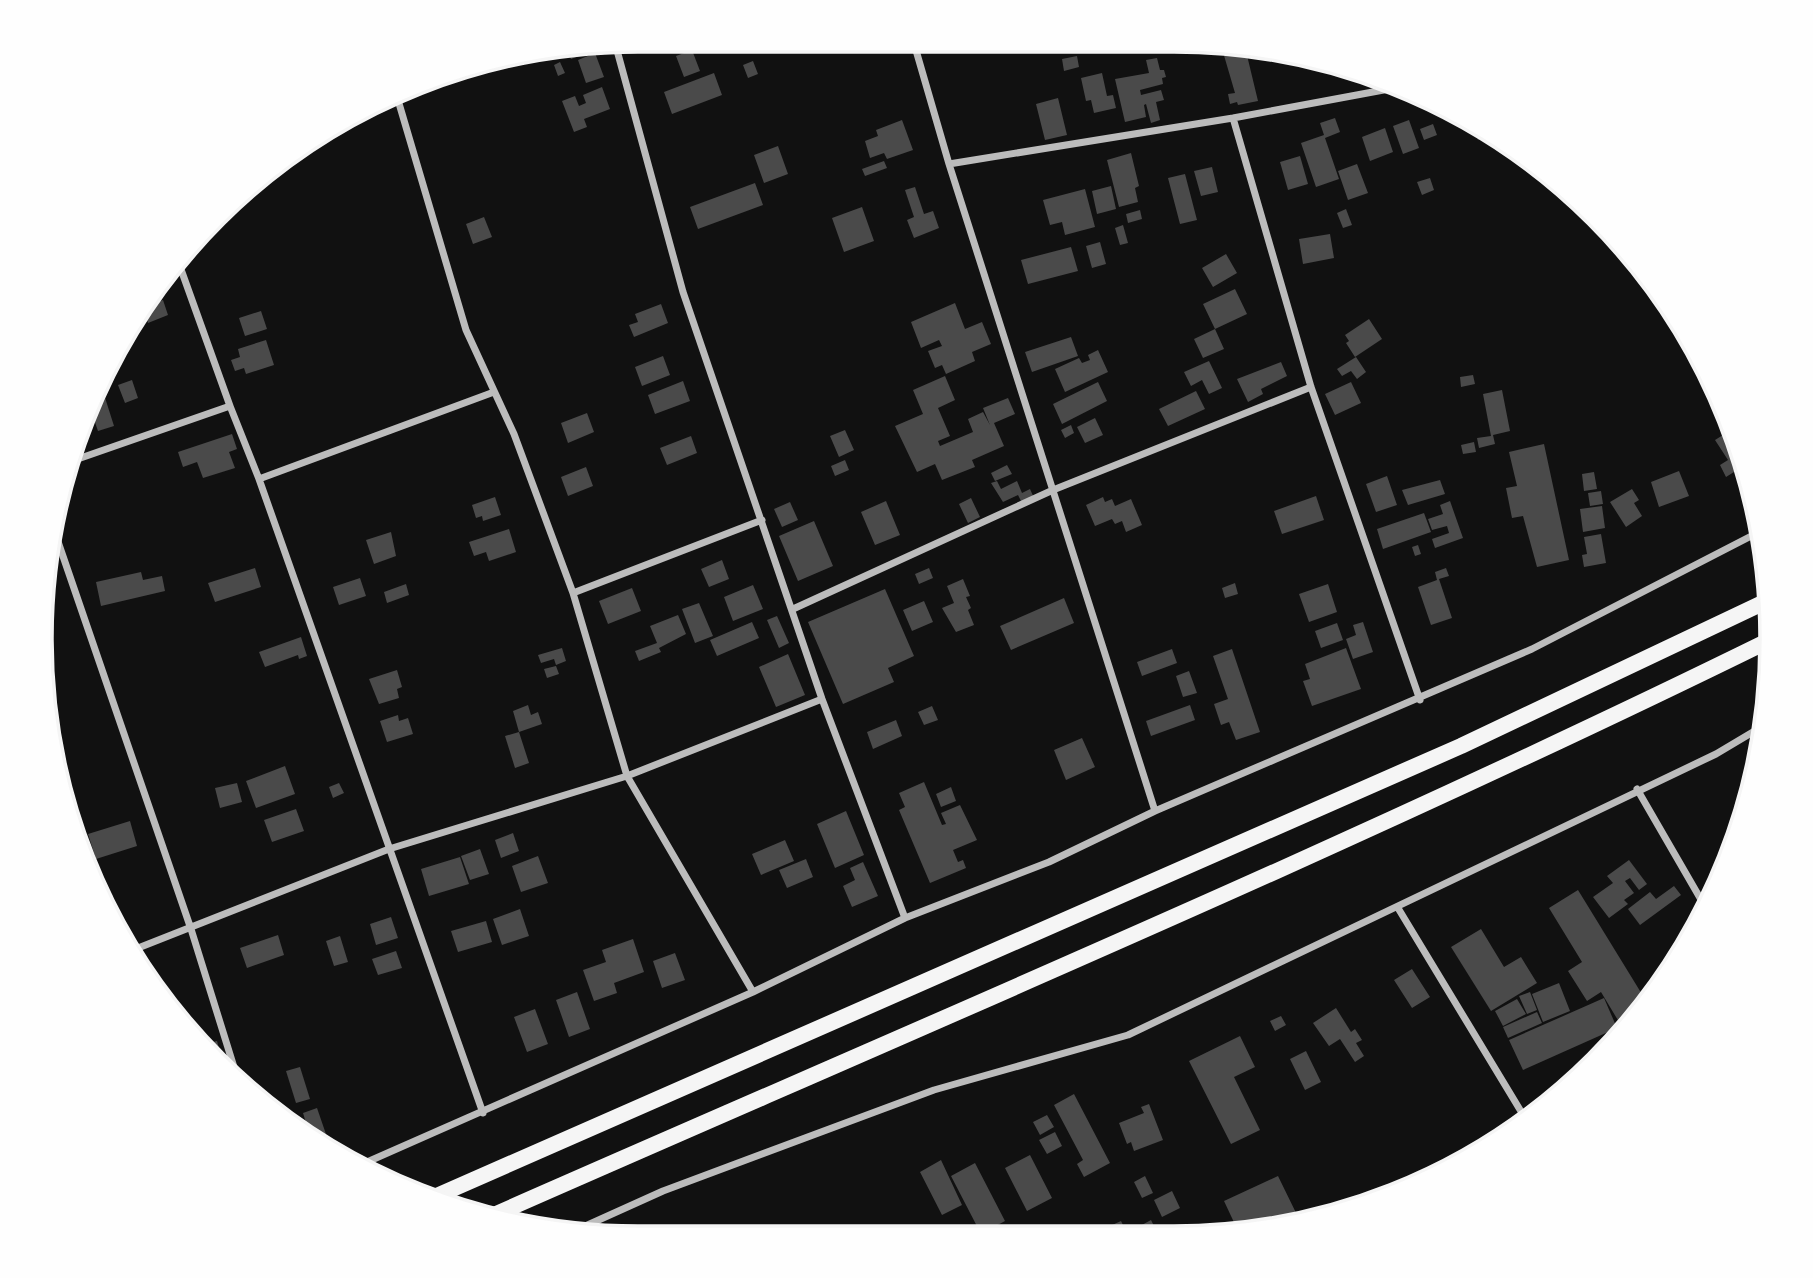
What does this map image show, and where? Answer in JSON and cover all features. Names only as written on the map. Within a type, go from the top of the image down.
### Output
[{"type":"highway","points":[[445,1192],[1461,746],[1759,605]]},
{"type":"highway","points":[[505,1210],[1357,835],[1609,719],[1760,645]]},
{"type":"street","points":[[916,52],[949,164],[1154,811]]},
{"type":"street","points":[[618,53],[683,292],[822,699],[905,918]]},
{"type":"street","points":[[949,164],[1233,118],[1381,91]]},
{"type":"street","points":[[399,104],[466,330],[514,434],[573,593],[627,776],[753,992]]},
{"type":"street","points":[[1233,118],[1311,387],[1420,700]]},
{"type":"street","points":[[182,272],[259,479],[483,1113]]},
{"type":"street","points":[[793,609],[1053,491],[1311,387]]},
{"type":"street","points":[[259,479],[495,392]]},
{"type":"street","points":[[82,458],[230,406]]},
{"type":"street","points":[[573,593],[762,520]]},
{"type":"street","points":[[371,1160],[753,992],[905,918],[1049,862],[1154,811],[1420,700],[1532,649],[1751,536]]},
{"type":"street","points":[[60,548],[191,929],[232,1062]]},
{"type":"street","points":[[140,947],[389,849],[627,776],[822,699]]},
{"type":"street","points":[[592,1223],[663,1191],[934,1090],[1128,1035],[1398,908],[1637,789],[1716,754],[1752,732]]},
{"type":"street","points":[[1637,789],[1700,898]]},
{"type":"street","points":[[1398,908],[1521,1111]]},
{"type":"building","points":[[693,52],[700,71],[684,77],[676,56]]},
{"type":"building","points":[[596,55],[604,77],[586,83],[578,60]]},
{"type":"building","points":[[1224,55],[1248,58],[1258,101],[1230,104],[1228,94],[1235,93]]},
{"type":"building","points":[[1077,56],[1079,67],[1064,71],[1062,59]]},
{"type":"building","points":[[1157,58],[1160,70],[1164,70],[1166,77],[1162,78],[1163,84],[1140,90],[1141,95],[1161,90],[1164,100],[1156,102],[1160,120],[1151,123],[1146,104],[1146,117],[1125,122],[1115,79],[1149,73],[1146,60]]},
{"type":"building","points":[[753,61],[758,74],[748,78],[743,65]]},
{"type":"building","points":[[560,62],[565,73],[558,76],[554,65]]},
{"type":"building","points":[[714,73],[722,95],[672,114],[664,92]]},
{"type":"building","points":[[1102,73],[1107,96],[1113,95],[1116,108],[1094,113],[1091,100],[1086,101],[1081,78]]},
{"type":"building","points":[[602,87],[610,109],[584,119],[587,127],[574,132],[562,101],[575,96],[579,106],[586,103],[583,95]]},
{"type":"building","points":[[1058,98],[1067,135],[1045,140],[1036,104]]},
{"type":"building","points":[[1335,118],[1340,132],[1325,138],[1339,179],[1316,187],[1301,143],[1324,135],[1320,123]]},
{"type":"building","points":[[902,120],[913,150],[887,159],[884,153],[870,158],[865,141],[878,136],[876,130]]},
{"type":"building","points":[[1409,120],[1419,148],[1403,154],[1393,126]]},
{"type":"building","points":[[1433,124],[1437,135],[1424,140],[1420,129]]},
{"type":"building","points":[[1385,128],[1393,152],[1370,161],[1362,137]]},
{"type":"building","points":[[778,146],[788,174],[764,183],[754,155]]},
{"type":"building","points":[[1131,153],[1139,186],[1135,188],[1138,202],[1119,207],[1107,160]]},
{"type":"building","points":[[1300,156],[1308,184],[1288,190],[1280,162]]},
{"type":"building","points":[[884,161],[887,168],[865,176],[862,169]]},
{"type":"building","points":[[1357,164],[1368,193],[1348,200],[1338,171]]},
{"type":"building","points":[[1212,167],[1218,192],[1201,196],[1194,171]]},
{"type":"building","points":[[1185,174],[1197,220],[1180,224],[1168,178]]},
{"type":"building","points":[[1430,178],[1434,190],[1422,195],[1417,182]]},
{"type":"building","points":[[755,183],[763,205],[698,229],[690,207]]},
{"type":"building","points":[[1111,186],[1116,209],[1097,214],[1092,191]]},
{"type":"building","points":[[915,187],[924,214],[933,211],[939,228],[914,238],[907,220],[914,217],[905,190]]},
{"type":"building","points":[[1085,189],[1095,227],[1065,235],[1062,222],[1050,225],[1043,200]]},
{"type":"building","points":[[862,207],[874,241],[844,252],[832,218]]},
{"type":"building","points":[[1346,209],[1352,225],[1343,228],[1337,213]]},
{"type":"building","points":[[1140,210],[1142,219],[1128,223],[1126,214]]},
{"type":"building","points":[[484,217],[492,237],[473,244],[466,224]]},
{"type":"building","points":[[1123,225],[1128,243],[1120,245],[1115,228]]},
{"type":"building","points":[[1330,234],[1334,258],[1303,264],[1299,239]]},
{"type":"building","points":[[1100,242],[1106,264],[1092,268],[1086,246]]},
{"type":"building","points":[[1071,247],[1078,271],[1028,284],[1021,260]]},
{"type":"building","points":[[1226,254],[1237,273],[1213,287],[1202,268]]},
{"type":"building","points":[[1235,289],[1247,314],[1215,329],[1203,304]]},
{"type":"building","points":[[163,300],[168,315],[148,323],[147,320]]},
{"type":"building","points":[[955,303],[965,329],[982,322],[991,344],[972,352],[975,361],[946,374],[942,365],[935,368],[928,351],[942,346],[939,340],[921,348],[911,322]]},
{"type":"building","points":[[661,304],[668,323],[634,337],[629,325],[638,322],[635,314]]},
{"type":"building","points":[[261,311],[267,329],[245,336],[239,318]]},
{"type":"building","points":[[1369,319],[1382,339],[1355,357],[1346,343],[1349,341],[1345,335]]},
{"type":"building","points":[[1215,329],[1224,349],[1203,358],[1194,339]]},
{"type":"building","points":[[1071,337],[1078,356],[1032,372],[1025,352]]},
{"type":"building","points":[[266,340],[274,365],[246,374],[244,368],[235,371],[231,360],[240,357],[238,349]]},
{"type":"building","points":[[1098,350],[1108,372],[1065,392],[1055,369],[1079,358],[1082,363],[1090,360],[1088,355]]},
{"type":"building","points":[[663,356],[670,375],[642,386],[635,367]]},
{"type":"building","points":[[1356,357],[1366,372],[1357,379],[1351,371],[1342,376],[1337,369]]},
{"type":"building","points":[[1209,361],[1222,388],[1209,394],[1202,380],[1191,386],[1184,372]]},
{"type":"building","points":[[1281,362],[1287,376],[1261,389],[1263,394],[1248,402],[1237,379]]},
{"type":"building","points":[[1473,375],[1475,384],[1461,387],[1460,377]]},
{"type":"building","points":[[945,376],[955,400],[938,408],[950,436],[938,441],[940,446],[973,432],[968,419],[983,412],[990,425],[983,408],[1008,398],[1015,414],[994,423],[1004,446],[972,460],[975,467],[942,480],[935,464],[917,472],[895,426],[923,414],[913,390]]},
{"type":"building","points":[[132,380],[138,398],[125,403],[118,385]]},
{"type":"building","points":[[683,381],[690,401],[655,414],[648,395]]},
{"type":"building","points":[[1098,382],[1107,401],[1062,424],[1053,404]]},
{"type":"building","points":[[1351,382],[1361,403],[1335,415],[1325,394]]},
{"type":"building","points":[[1502,390],[1510,431],[1493,435],[1495,444],[1479,448],[1477,438],[1491,436],[1483,394]]},
{"type":"building","points":[[1196,391],[1205,409],[1168,426],[1159,409]]},
{"type":"building","points":[[105,398],[114,426],[98,431],[95,421]]},
{"type":"building","points":[[587,413],[594,432],[568,443],[561,423]]},
{"type":"building","points":[[1095,418],[1103,435],[1085,443],[1077,427]]},
{"type":"building","points":[[1071,425],[1074,433],[1065,438],[1061,430]]},
{"type":"building","points":[[845,430],[854,450],[839,457],[830,436]]},
{"type":"building","points":[[232,434],[237,449],[229,452],[235,468],[203,478],[197,462],[183,467],[178,452]]},
{"type":"building","points":[[1723,435],[1736,471],[1726,477],[1720,465],[1728,460],[1715,440]]},
{"type":"building","points":[[691,436],[697,453],[667,465],[660,448]]},
{"type":"building","points":[[1474,442],[1476,452],[1463,454],[1461,445]]},
{"type":"building","points":[[1544,444],[1569,560],[1537,567],[1523,516],[1512,518],[1506,488],[1517,486],[1509,452]]},
{"type":"building","points":[[845,460],[849,470],[835,476],[831,466]]},
{"type":"building","points":[[1007,465],[1012,474],[995,481],[991,473]]},
{"type":"building","points":[[586,467],[593,486],[568,496],[561,477]]},
{"type":"building","points":[[1679,471],[1689,496],[1659,507],[1651,482]]},
{"type":"building","points":[[1594,472],[1597,489],[1584,491],[1582,474]]},
{"type":"building","points":[[1387,476],[1397,505],[1376,512],[1366,484]]},
{"type":"building","points":[[1440,480],[1445,494],[1408,505],[1402,490]]},
{"type":"building","points":[[997,481],[1001,489],[1017,481],[1022,493],[1030,489],[1034,498],[1022,503],[1018,495],[1003,502],[991,483]]},
{"type":"building","points":[[1632,489],[1639,500],[1634,503],[1642,516],[1626,527],[1610,502]]},
{"type":"building","points":[[1601,491],[1603,504],[1590,506],[1588,493]]},
{"type":"building","points":[[1316,496],[1324,520],[1282,534],[1274,511]]},
{"type":"building","points":[[495,497],[501,515],[483,521],[482,516],[476,518],[472,505]]},
{"type":"building","points":[[1103,497],[1105,502],[1112,499],[1115,506],[1131,499],[1142,525],[1126,532],[1122,521],[1115,524],[1112,519],[1095,526],[1086,505]]},
{"type":"building","points":[[971,498],[980,517],[968,523],[959,504]]},
{"type":"building","points":[[886,501],[900,535],[875,545],[861,512]]},
{"type":"building","points":[[1450,501],[1463,538],[1435,548],[1432,539],[1449,533],[1447,526],[1432,530],[1428,519],[1443,514],[1440,505]]},
{"type":"building","points":[[790,502],[798,520],[782,527],[774,509]]},
{"type":"building","points":[[1602,506],[1605,528],[1583,532],[1580,509]]},
{"type":"building","points":[[1424,513],[1431,532],[1383,549],[1377,529]]},
{"type":"building","points":[[814,521],[833,566],[798,581],[779,536]]},
{"type":"building","points":[[509,529],[516,552],[489,561],[486,552],[474,556],[469,542]]},
{"type":"building","points":[[391,532],[396,556],[374,564],[366,540]]},
{"type":"building","points":[[1601,534],[1606,563],[1584,567],[1582,555],[1587,554],[1584,537]]},
{"type":"building","points":[[1418,545],[1421,554],[1415,556],[1412,547]]},
{"type":"building","points":[[722,560],[729,579],[709,587],[701,569]]},
{"type":"building","points":[[255,568],[261,587],[215,602],[208,583]]},
{"type":"building","points":[[929,568],[933,578],[919,584],[915,574]]},
{"type":"building","points":[[1446,568],[1449,576],[1439,579],[1452,618],[1431,625],[1418,587],[1437,580],[1435,572]]},
{"type":"building","points":[[141,572],[143,580],[162,576],[165,591],[101,606],[96,582]]},
{"type":"building","points":[[360,578],[366,596],[339,605],[333,587]]},
{"type":"building","points":[[963,579],[970,596],[966,597],[974,625],[956,632],[942,608],[954,603],[947,586]]},
{"type":"building","points":[[1235,583],[1238,594],[1225,598],[1222,588]]},
{"type":"building","points":[[406,584],[409,595],[387,603],[384,592]]},
{"type":"building","points":[[1328,584],[1337,612],[1309,622],[1299,594]]},
{"type":"building","points":[[753,585],[763,609],[733,621],[724,597]]},
{"type":"building","points":[[632,588],[641,611],[608,624],[599,601]]},
{"type":"building","points":[[885,589],[914,656],[888,668],[894,682],[843,704],[808,622]]},
{"type":"building","points":[[1064,598],[1074,623],[1011,650],[1000,626]]},
{"type":"building","points":[[924,601],[933,622],[912,631],[903,610]]},
{"type":"building","points":[[699,603],[713,636],[695,643],[682,609]]},
{"type":"building","points":[[678,615],[686,634],[659,648],[661,652],[639,661],[635,651],[657,643],[650,626]]},
{"type":"building","points":[[777,616],[789,643],[779,648],[767,620]]},
{"type":"building","points":[[752,622],[759,638],[717,656],[710,640]]},
{"type":"building","points":[[1363,622],[1373,652],[1353,659],[1346,639],[1356,635],[1353,625]]},
{"type":"building","points":[[1337,623],[1343,640],[1321,648],[1315,631]]},
{"type":"building","points":[[301,637],[307,656],[299,659],[298,655],[265,667],[259,652]]},
{"type":"building","points":[[562,648],[566,661],[556,665],[554,659],[541,663],[538,655]]},
{"type":"building","points":[[1346,648],[1361,689],[1312,706],[1303,681],[1310,679],[1305,664]]},
{"type":"building","points":[[1172,649],[1177,663],[1142,676],[1137,662]]},
{"type":"building","points":[[1232,649],[1260,732],[1236,740],[1229,722],[1221,725],[1214,704],[1228,699],[1213,656]]},
{"type":"building","points":[[788,654],[805,695],[776,707],[759,667]]},
{"type":"building","points":[[556,666],[559,674],[547,678],[544,669]]},
{"type":"building","points":[[397,670],[402,687],[397,689],[399,698],[379,704],[369,679]]},
{"type":"building","points":[[1189,671],[1197,693],[1183,697],[1176,676]]},
{"type":"building","points":[[528,705],[531,715],[538,712],[542,724],[519,732],[513,711]]},
{"type":"building","points":[[1190,705],[1195,720],[1151,736],[1146,721]]},
{"type":"building","points":[[932,706],[938,720],[924,725],[918,712]]},
{"type":"building","points":[[398,715],[399,721],[408,718],[413,734],[387,742],[380,721]]},
{"type":"building","points":[[896,720],[902,736],[873,749],[867,732]]},
{"type":"building","points":[[519,732],[529,763],[515,768],[505,736]]},
{"type":"building","points":[[1082,738],[1095,767],[1066,780],[1054,750]]},
{"type":"building","points":[[285,766],[295,794],[256,808],[246,781]]},
{"type":"building","points":[[924,782],[942,825],[946,824],[941,813],[960,805],[977,840],[953,850],[958,862],[963,860],[966,868],[930,883],[899,810],[905,807],[899,793]]},
{"type":"building","points":[[237,783],[242,802],[220,808],[215,788]]},
{"type":"building","points":[[339,783],[344,793],[333,798],[329,787]]},
{"type":"building","points":[[951,787],[956,801],[941,807],[936,794]]},
{"type":"building","points":[[296,809],[304,831],[272,842],[264,820]]},
{"type":"building","points":[[846,811],[864,855],[835,868],[817,824]]},
{"type":"building","points":[[130,821],[137,846],[96,859],[88,834]]},
{"type":"building","points":[[513,833],[519,851],[501,858],[495,840]]},
{"type":"building","points":[[785,840],[794,861],[761,875],[752,854]]},
{"type":"building","points":[[480,849],[489,874],[470,880],[461,856]]},
{"type":"building","points":[[538,856],[548,883],[521,892],[512,866]]},
{"type":"building","points":[[460,857],[469,884],[429,896],[421,869]]},
{"type":"building","points":[[806,859],[813,877],[787,888],[779,870]]},
{"type":"building","points":[[1629,860],[1647,884],[1639,890],[1630,878],[1625,881],[1634,893],[1624,900],[1628,904],[1609,918],[1593,897],[1613,883],[1607,876]]},
{"type":"building","points":[[863,862],[878,896],[852,907],[843,886],[855,880],[850,868]]},
{"type":"building","points":[[1674,886],[1681,895],[1640,925],[1628,909],[1650,892],[1656,899]]},
{"type":"building","points":[[1578,890],[1641,993],[1619,1021],[1601,992],[1587,1001],[1568,971],[1582,962],[1549,908]]},
{"type":"building","points":[[520,909],[529,936],[502,945],[493,919]]},
{"type":"building","points":[[391,917],[398,938],[376,945],[370,924]]},
{"type":"building","points":[[486,921],[492,942],[458,952],[451,931]]},
{"type":"building","points":[[1481,929],[1504,967],[1521,957],[1537,983],[1491,1011],[1451,947]]},
{"type":"building","points":[[278,935],[284,955],[247,968],[240,948]]},
{"type":"building","points":[[340,936],[348,962],[334,966],[326,941]]},
{"type":"building","points":[[633,939],[644,972],[614,983],[617,993],[594,1001],[583,970],[606,962],[602,950]]},
{"type":"building","points":[[396,951],[402,968],[378,975],[372,959]]},
{"type":"building","points":[[675,953],[685,980],[662,988],[653,961]]},
{"type":"building","points":[[1412,969],[1430,997],[1412,1008],[1394,980]]},
{"type":"building","points":[[1559,983],[1570,1011],[1543,1022],[1532,994]]},
{"type":"building","points":[[577,992],[590,1029],[569,1037],[556,1000]]},
{"type":"building","points":[[1530,992],[1537,1010],[1527,1014],[1519,996]]},
{"type":"building","points":[[1604,998],[1616,1025],[1610,1031],[1523,1070],[1509,1040]]},
{"type":"building","points":[[1517,999],[1526,1014],[1503,1026],[1495,1011]]},
{"type":"building","points":[[1336,1008],[1351,1032],[1355,1029],[1362,1040],[1356,1043],[1364,1056],[1355,1062],[1340,1039],[1329,1046],[1313,1023]]},
{"type":"building","points":[[535,1009],[548,1044],[527,1052],[514,1017]]},
{"type":"building","points":[[1537,1012],[1542,1023],[1508,1038],[1503,1027]]},
{"type":"building","points":[[1281,1016],[1286,1025],[1275,1031],[1270,1021]]},
{"type":"building","points":[[1240,1036],[1255,1067],[1234,1077],[1260,1130],[1231,1144],[1189,1061]]},
{"type":"building","points":[[1306,1051],[1321,1082],[1305,1090],[1290,1059]]},
{"type":"building","points":[[300,1067],[310,1099],[296,1103],[286,1071]]},
{"type":"building","points":[[1074,1094],[1110,1163],[1084,1177],[1077,1164],[1083,1160],[1054,1105]]},
{"type":"building","points":[[1149,1104],[1163,1140],[1134,1151],[1131,1142],[1127,1144],[1119,1123],[1144,1113],[1141,1107]]},
{"type":"building","points":[[317,1108],[326,1135],[306,1122],[303,1113]]},
{"type":"building","points":[[1047,1115],[1054,1127],[1040,1135],[1033,1122]]},
{"type":"building","points":[[1055,1132],[1062,1146],[1047,1154],[1039,1140]]},
{"type":"building","points":[[1030,1155],[1052,1198],[1027,1211],[1005,1168]]},
{"type":"building","points":[[941,1160],[962,1205],[942,1215],[920,1172]]},
{"type":"building","points":[[975,1163],[1005,1221],[996,1226],[977,1226],[951,1176]]},
{"type":"building","points":[[1145,1176],[1153,1193],[1142,1198],[1134,1182]]},
{"type":"building","points":[[1278,1176],[1296,1212],[1234,1222],[1224,1201]]},
{"type":"building","points":[[1172,1191],[1180,1208],[1162,1217],[1154,1200]]},
{"type":"building","points":[[1151,1220],[1154,1226],[1140,1226]]},
{"type":"building","points":[[1121,1221],[1124,1226],[1110,1226]]}]
